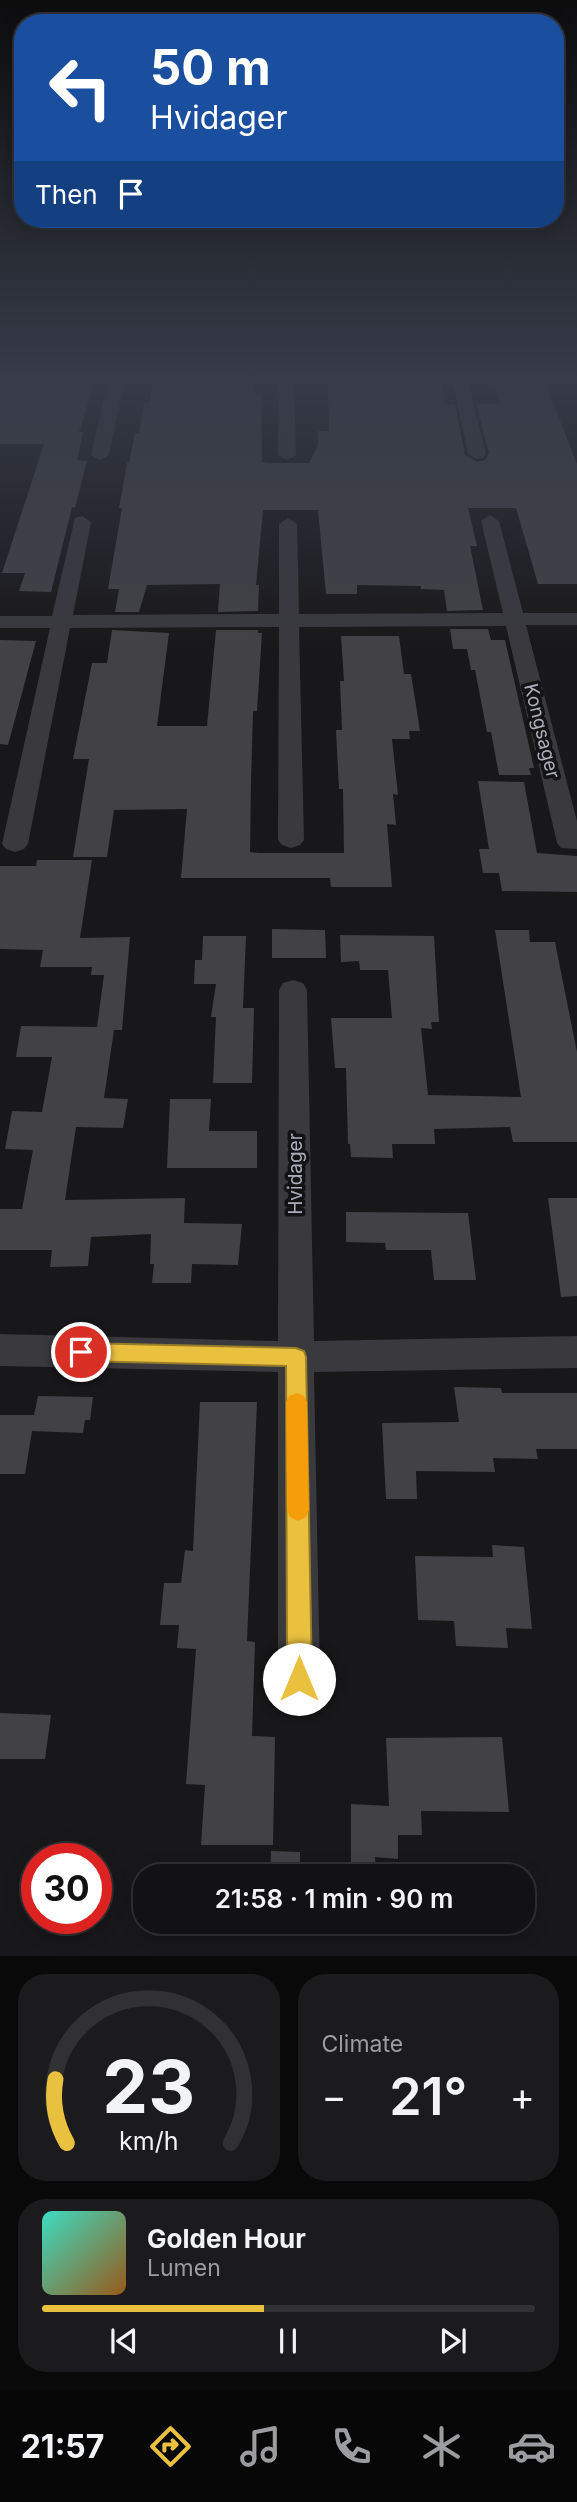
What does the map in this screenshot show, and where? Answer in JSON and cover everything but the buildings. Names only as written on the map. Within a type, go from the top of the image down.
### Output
[{"type":"street","name":"Kongsager","points":[[490,521],[570,843]]},
{"type":"street","points":[[15,844],[82,522]]},
{"type":"street","points":[[288,524],[291,840]]},
{"type":"street","points":[[0,622],[577,619]]},
{"type":"street","name":"Hvidager","points":[[293,990],[299,1679]]},
{"type":"street","points":[[0,1350],[296,1357],[577,1352]]},
{"type":"slow traffic","points":[[297,1402],[298,1510]]},
{"type":"route","points":[[81,1352],[296,1357],[299,1679]]}]
